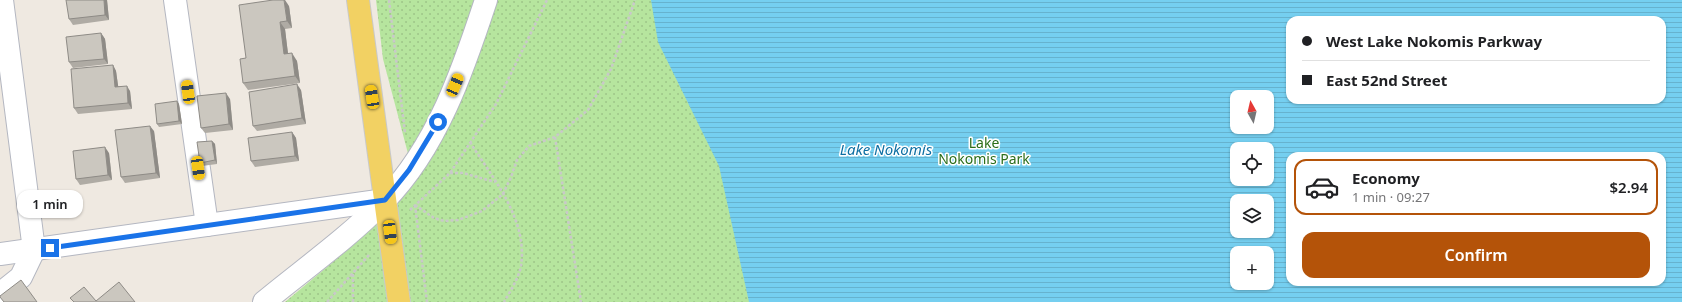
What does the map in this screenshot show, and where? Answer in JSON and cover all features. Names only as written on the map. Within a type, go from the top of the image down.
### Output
[{"type":"main road","points":[[358,0],[378,137],[399,302]]},
{"type":"street","points":[[0,294],[21,277],[34,250],[2,0]]},
{"type":"street","points":[[175,0],[207,225]]},
{"type":"street","points":[[264,302],[352,230],[385,200],[409,170],[425,146],[444,110],[461,72],[486,0]]},
{"type":"street","points":[[0,254],[385,200]]},
{"type":"path","points":[[389,0],[403,108],[409,170],[415,205],[427,302]]},
{"type":"path","points":[[495,182],[463,173],[450,173],[496,104],[547,0]]},
{"type":"path","points":[[415,205],[439,220],[458,220],[482,211],[502,194],[511,177],[517,160],[529,146],[555,137],[588,110],[611,69],[635,0]]},
{"type":"path","points":[[398,111],[403,108]]},
{"type":"path","points":[[555,137],[581,302]]},
{"type":"path","points":[[470,142],[513,211],[521,242],[521,267],[504,302]]},
{"type":"path","points":[[327,302],[353,272],[353,302]]},
{"type":"green space","name":"Lake Nokomis","points":[[376,0],[1682,0],[1682,302],[285,302],[345,252],[415,180],[383,59]]},
{"type":"water","name":"Lake Nokomis","points":[[651,0],[1682,0],[1682,302],[749,302],[719,166],[658,42]]},
{"type":"building","points":[[66,0],[104,0],[105,15],[69,19]]},
{"type":"building","points":[[273,0],[284,0],[287,21],[280,22],[284,54],[292,53],[295,76],[243,83],[240,59],[246,58],[239,5]]},
{"type":"building","points":[[101,33],[104,59],[69,62],[66,37]]},
{"type":"building","points":[[113,65],[115,87],[127,86],[128,103],[74,108],[71,69]]},
{"type":"building","points":[[297,84],[302,118],[253,126],[249,92]]},
{"type":"building","points":[[226,93],[229,124],[201,128],[197,96]]},
{"type":"building","points":[[177,101],[179,121],[157,124],[155,104]]},
{"type":"building","points":[[150,126],[156,173],[121,177],[115,130]]},
{"type":"building","points":[[292,132],[295,156],[251,161],[248,138]]},
{"type":"building","points":[[212,141],[215,160],[200,163],[197,142]]},
{"type":"building","points":[[105,147],[108,175],[76,179],[73,151]]},
{"type":"building","points":[[21,280],[37,302],[4,302],[0,296]]},
{"type":"building","points":[[119,282],[135,302],[74,302],[70,298],[84,287],[96,301]]},
{"type":"route","points":[[50,248],[385,200],[409,170],[425,146],[438,122]]},
{"type":"park label","name":"Lake Nokomis Park","points":[[984,152]]}]
